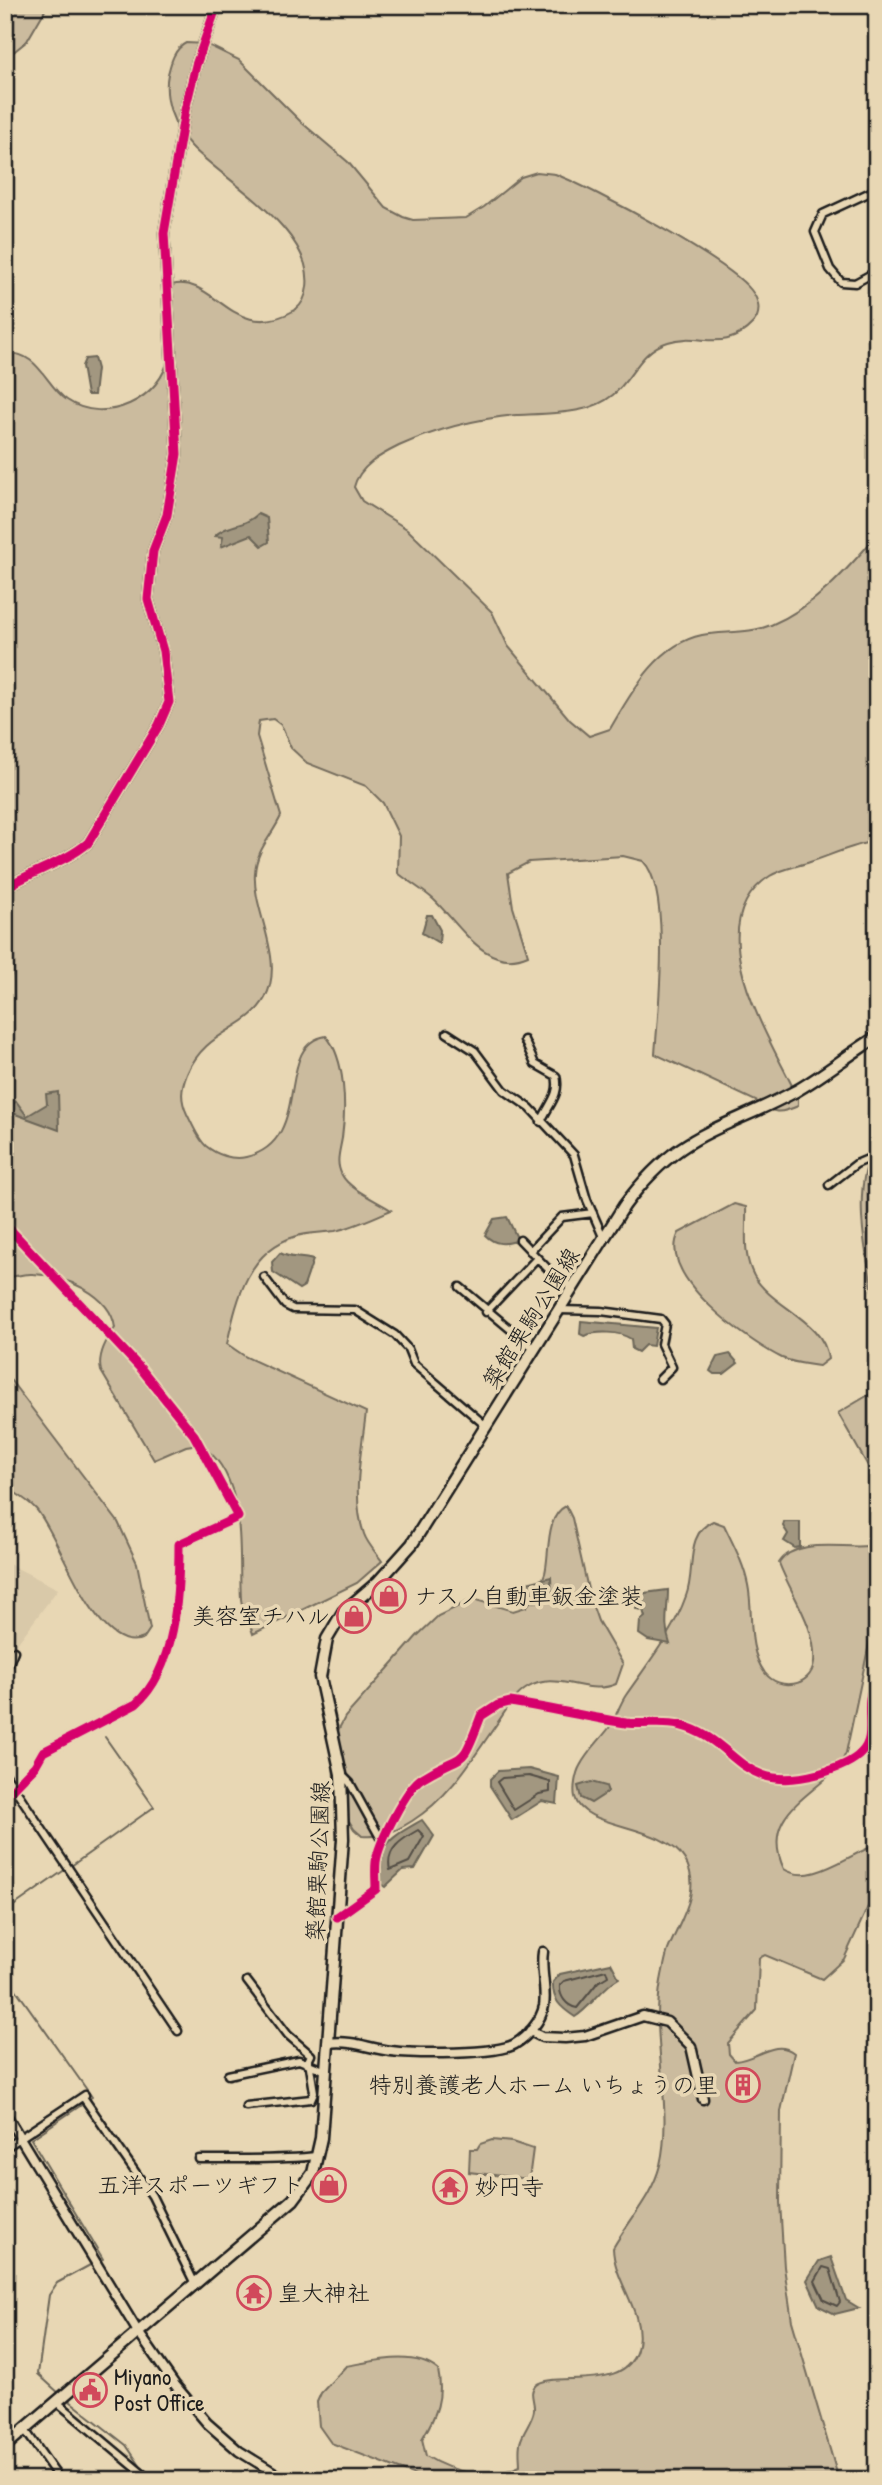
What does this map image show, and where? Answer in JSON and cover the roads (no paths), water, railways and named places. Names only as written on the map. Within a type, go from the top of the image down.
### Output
[{"type":"main road","name":"築館栗駒公園線","points":[[5,2446],[293,2200],[306,2185],[318,2156],[343,1839],[341,1774],[320,1677],[327,1639],[342,1612],[377,1582],[412,1544],[642,1182],[669,1155],[722,1123],[799,1089],[877,1037]]},
{"type":"street","points":[[5,888],[30,872],[74,855],[88,843],[159,725],[169,702],[163,651],[148,599],[153,551],[167,515],[177,454],[164,233],[185,110],[196,65],[216,5]]},
{"type":"street","points":[[877,189],[823,214],[815,232],[830,269],[841,282],[855,283],[877,271]]},
{"type":"street","points":[[447,1033],[475,1051],[504,1090],[530,1108],[574,1155],[604,1239]]},
{"type":"street","points":[[524,1040],[535,1064],[556,1076],[558,1083],[558,1091],[541,1122]]},
{"type":"street","points":[[829,1185],[856,1164],[877,1155]]},
{"type":"street","points":[[530,1251],[562,1217],[593,1213]]},
{"type":"street","points":[[5,1224],[142,1370],[194,1435],[237,1517],[178,1544],[179,1575],[167,1646],[159,1673],[147,1694],[136,1704],[43,1752],[35,1766],[5,1797]]},
{"type":"street","points":[[520,1240],[573,1288]]},
{"type":"street","points":[[486,1312],[537,1258]]},
{"type":"street","points":[[264,1277],[285,1305],[293,1309],[355,1310],[395,1335],[408,1349],[414,1364],[486,1426]]},
{"type":"street","points":[[460,1287],[486,1312],[534,1349]]},
{"type":"street","points":[[559,1310],[601,1311],[661,1318],[665,1324],[662,1344],[672,1367],[660,1379]]},
{"type":"street","points":[[5,1673],[14,1651]]},
{"type":"street","points":[[337,1917],[376,1889],[376,1861],[382,1841],[415,1783],[464,1758],[476,1734],[481,1716],[498,1705],[510,1702],[629,1723],[676,1724],[695,1730],[752,1771],[791,1781],[848,1763],[867,1747],[871,1734],[869,1691],[877,1678]]},
{"type":"street","points":[[867,1747],[877,1757]]},
{"type":"street","points":[[5,1774],[178,2031]]},
{"type":"street","points":[[341,1774],[350,1783],[382,1841]]},
{"type":"street","points":[[328,2043],[349,2041],[410,2053],[492,2050],[514,2045],[530,2031],[544,2004],[540,1970],[543,1952]]},
{"type":"street","points":[[246,2106],[311,2099],[314,2092],[309,2065],[312,2055],[288,2035],[247,1982]]},
{"type":"street","points":[[530,2031],[542,2038],[565,2038],[585,2036],[643,2016],[667,2022],[691,2046],[703,2099]]},
{"type":"street","points":[[228,2076],[299,2060],[326,2071]]},
{"type":"street","points":[[5,2148],[84,2096],[152,2196],[194,2282]]},
{"type":"street","points":[[5,2113],[138,2332],[175,2385],[208,2423],[239,2451],[286,2480]]},
{"type":"street","points":[[199,2159],[261,2157],[279,2160],[318,2156]]},
{"type":"street","points":[[62,2399],[150,2480]]},
{"type":"street","points":[[25,2430],[60,2480]]},
{"type":"water","points":[[94,358],[97,369],[94,395],[87,395],[82,366],[85,359]]},
{"type":"water","points":[[258,514],[267,518],[269,542],[262,546],[251,535],[221,547],[223,537],[215,536],[219,532]]},
{"type":"water","points":[[427,915],[432,915],[440,930],[439,943],[422,933]]},
{"type":"water","points":[[58,1092],[59,1130],[7,1111],[16,1101],[27,1116],[47,1104],[46,1094]]},
{"type":"water","points":[[507,1217],[518,1240],[500,1243],[485,1235],[494,1219]]},
{"type":"water","points":[[280,1253],[313,1260],[304,1286],[299,1289],[273,1272],[272,1262]]},
{"type":"water","points":[[581,1321],[656,1328],[653,1346],[645,1345],[638,1352],[632,1349],[631,1339],[620,1334],[584,1336],[580,1334]]},
{"type":"water","points":[[730,1354],[738,1363],[724,1374],[710,1371],[717,1357]]},
{"type":"water","points":[[784,1522],[800,1522],[800,1547],[795,1548],[784,1541],[788,1534],[783,1526]]},
{"type":"water","points":[[551,1577],[552,1600],[529,1600],[527,1583]]},
{"type":"water","points":[[668,1590],[666,1624],[670,1644],[648,1640],[639,1634],[640,1621],[645,1617],[643,1610],[636,1609],[637,1594]]},
{"type":"water","points":[[529,1769],[559,1777],[557,1804],[542,1801],[512,1820],[490,1786],[490,1779],[498,1771]]},
{"type":"water","points":[[591,1782],[606,1786],[608,1792],[591,1803],[581,1798],[578,1786]]},
{"type":"water","points":[[422,1820],[434,1836],[415,1869],[403,1870],[385,1887],[381,1884],[384,1850],[393,1838]]},
{"type":"water","points":[[611,1963],[619,1978],[581,2013],[575,2017],[558,2002],[553,1982],[560,1974]]},
{"type":"water","points":[[831,2257],[846,2300],[859,2308],[835,2314],[819,2306],[807,2280],[819,2261]]},
{"type":"waterway","points":[[71,1866],[154,1807],[105,1737]]},
{"type":"waterway","points":[[5,1912],[66,1869]]},
{"type":"waterway","points":[[5,1974],[92,2097],[87,2100]]},
{"type":"waterway","points":[[83,2104],[31,2139],[103,2259],[97,2261]]},
{"type":"waterway","points":[[61,2395],[38,2374],[49,2295],[57,2283],[92,2264]]},
{"type":"waterway","points":[[66,2398],[126,2445],[141,2467],[156,2480]]},
{"type":"place","name":"ナスノ自動車鈑金塗装","points":[[389,1596]]},
{"type":"place","name":"美容室チハル","points":[[354,1616]]},
{"type":"place","name":"特別養護老人ホーム いちょうの里","points":[[743,2085]]},
{"type":"place","name":"五洋スポーツギフト","points":[[329,2185]]},
{"type":"place","name":"妙円寺","points":[[450,2187]]},
{"type":"place","name":"皇大神社","points":[[254,2293]]},
{"type":"place","name":"Miyano Post Office","points":[[90,2390]]}]
